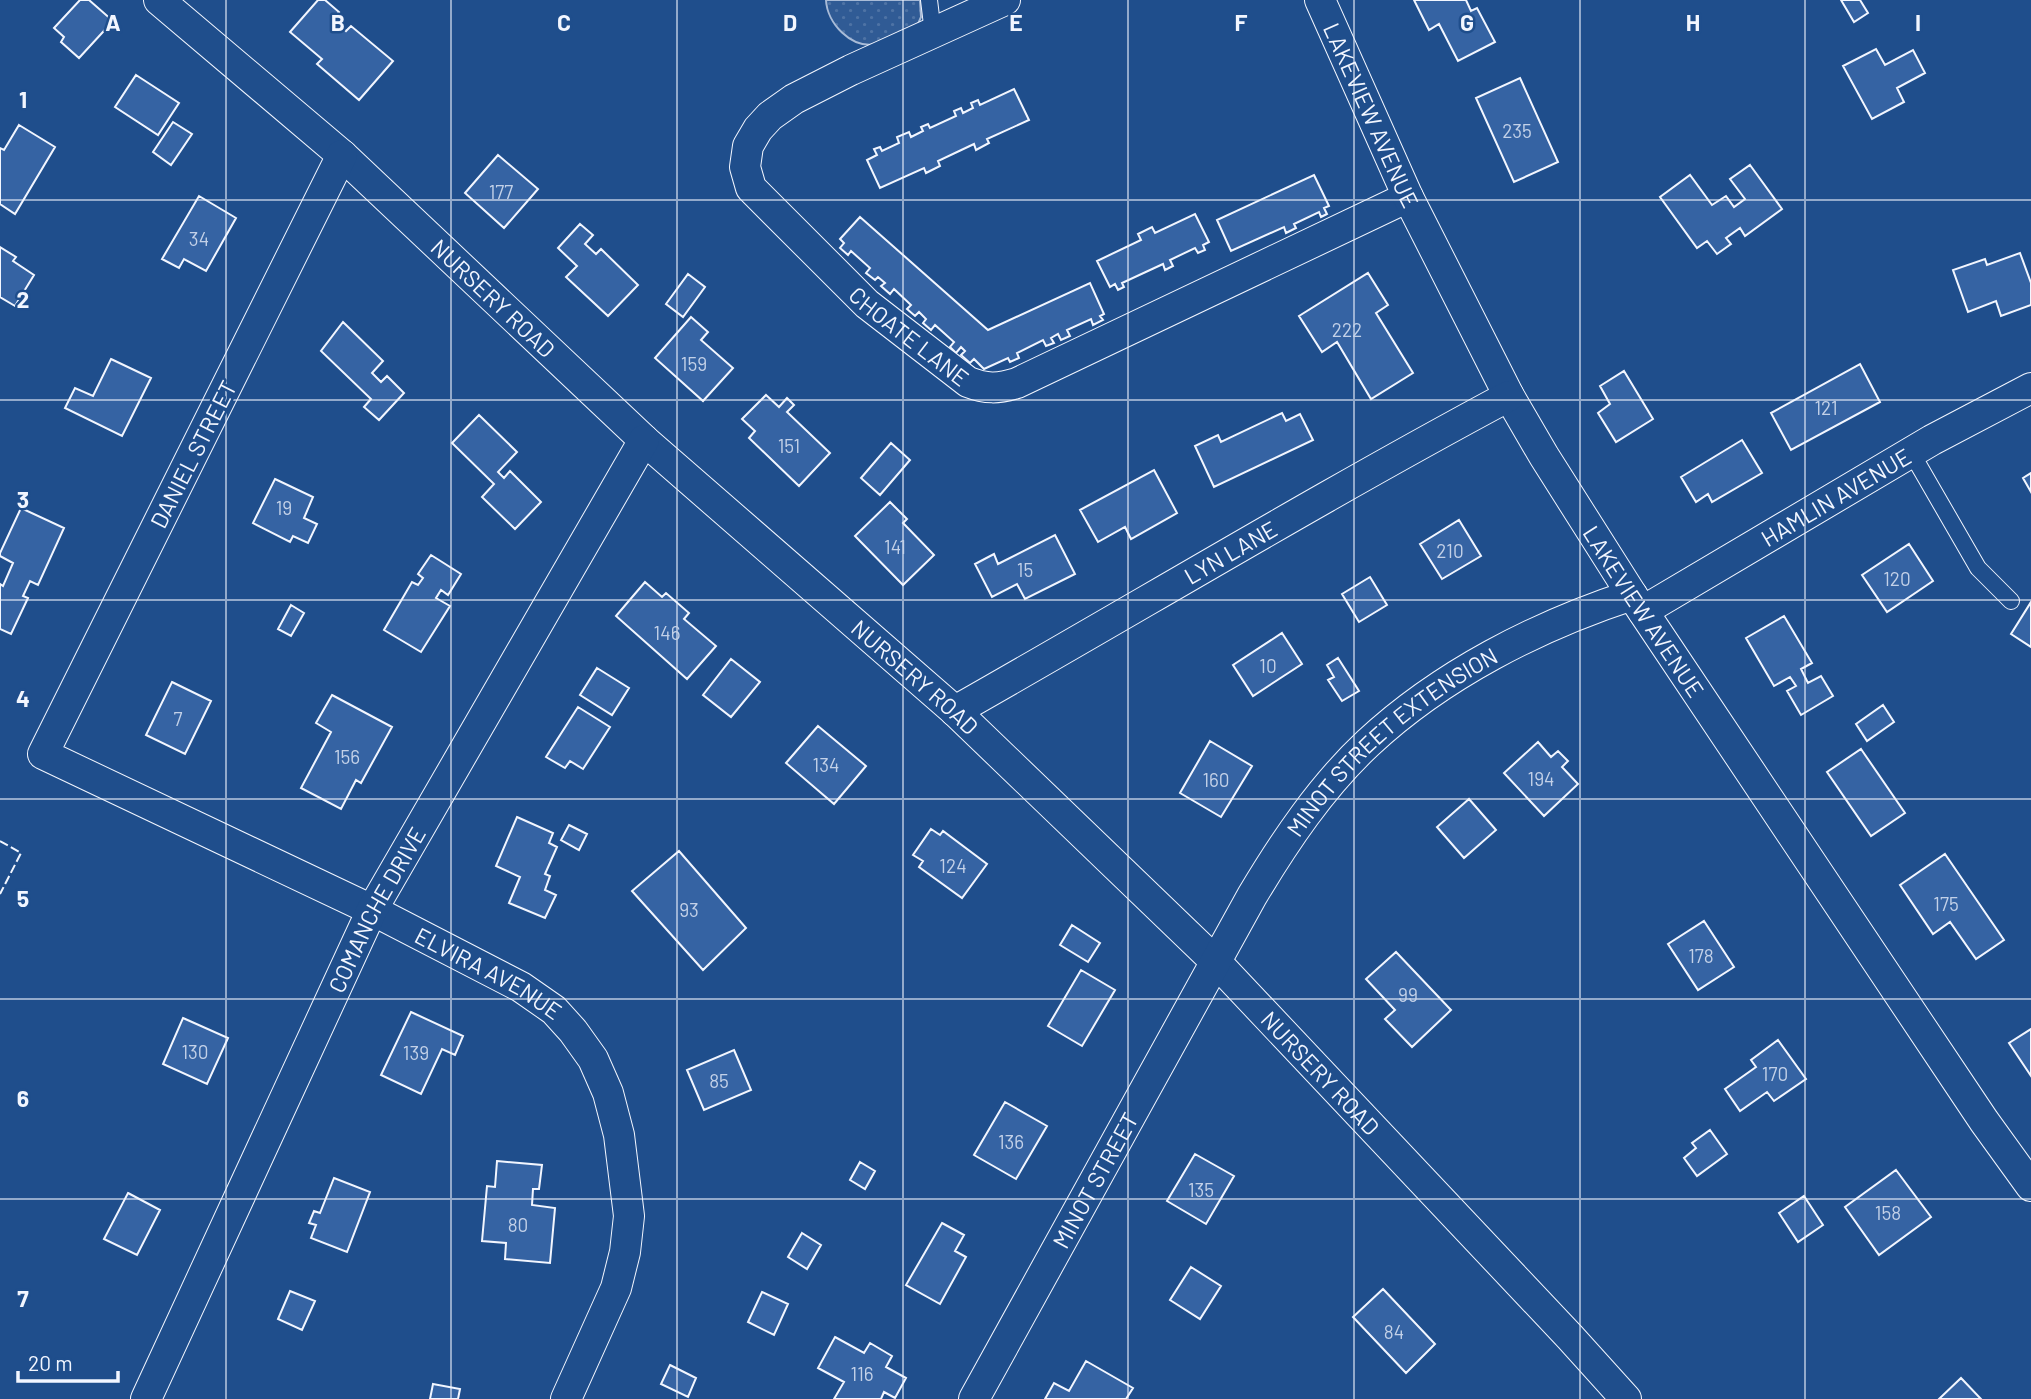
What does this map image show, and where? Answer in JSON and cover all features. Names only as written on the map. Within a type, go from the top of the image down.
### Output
[{"type":"street","name":"NURSERY ROAD","points":[[159,0],[342,155],[644,440],[955,710],[1217,963],[1626,1399]]},
{"type":"street","name":"CHOATE LANE","points":[[1005,0],[794,99],[770,116],[758,129],[748,146],[745,167],[751,188],[867,304],[968,382],[983,388],[1000,388],[1041,372],[1408,197]]},
{"type":"street","name":"LAKEVIEW AVENUE","points":[[1320,0],[1408,197],[1509,396],[1637,603],[1983,1121],[2031,1186]]},
{"type":"street","name":"DANIEL STREET","points":[[43,754],[342,155]]},
{"type":"street","name":"HAMLIN AVENUE","points":[[1637,603],[2031,388]]},
{"type":"street","name":"LYN LANE","points":[[955,710],[1397,456],[1509,396]]},
{"type":"street","name":"COMANCHE DRIVE","points":[[146,1399],[372,910],[644,440]]},
{"type":"street","name":"MINOT STREET EXTENSION","points":[[1217,963],[1252,897],[1298,824],[1344,767],[1385,728],[1438,688],[1493,655],[1565,621],[1637,603]]},
{"type":"street","name":"ELVIRA AVENUE","points":[[43,754],[372,910],[521,987],[554,1010],[573,1031],[593,1059],[608,1093],[619,1135],[629,1216],[625,1252],[616,1288],[566,1399]]},
{"type":"street","name":"MINOT STREET","points":[[974,1399],[1217,963]]},
{"type":"lane","points":[[929,0],[933,33]]},
{"type":"lane","points":[[1911,453],[1978,568],[2011,601]]},
{"type":"shaded area","points":[[826,0],[920,0],[921,17],[918,24],[892,38],[876,44],[867,44],[849,38],[842,32],[827,9]]},
{"type":"building","points":[[80,0],[89,0],[113,21],[79,58],[61,42],[64,37],[54,28]]},
{"type":"building","points":[[318,0],[325,0],[339,12],[333,19],[346,31],[351,26],[393,61],[359,100],[317,64],[322,59],[290,32]]},
{"type":"building","points":[[1414,0],[1466,0],[1471,11],[1477,8],[1495,42],[1458,61],[1439,24],[1429,30]]},
{"type":"building","points":[[1841,0],[1860,0],[1868,13],[1854,22]]},
{"type":"building","points":[[1876,49],[1885,65],[1913,50],[1925,73],[1897,88],[1904,102],[1872,119],[1843,66]]},
{"type":"building","points":[[136,75],[179,103],[158,135],[115,107]]},
{"type":"building","points":[[1520,78],[1558,162],[1514,182],[1476,98]]},
{"type":"building","points":[[1014,89],[1029,120],[987,139],[989,143],[976,150],[974,144],[938,161],[940,166],[926,173],[924,168],[880,188],[867,160],[877,155],[874,149],[880,147],[882,151],[899,143],[897,137],[909,132],[911,137],[923,131],[921,127],[928,124],[930,128],[956,116],[954,111],[961,108],[963,113],[973,108],[971,103],[978,100],[980,105]]},
{"type":"building","points":[[173,122],[192,134],[171,165],[153,152]]},
{"type":"building","points":[[19,125],[55,147],[15,214],[0,204],[0,148],[4,150]]},
{"type":"building","points":[[498,155],[538,189],[504,228],[465,193]]},
{"type":"building","points":[[1750,165],[1782,209],[1745,236],[1740,228],[1726,238],[1731,244],[1717,254],[1707,241],[1697,248],[1660,197],[1690,175],[1712,205],[1726,196],[1734,207],[1745,199],[1730,179]]},
{"type":"building","points":[[1314,175],[1329,206],[1324,208],[1327,214],[1321,217],[1319,212],[1294,224],[1296,228],[1286,233],[1284,227],[1231,251],[1217,220]]},
{"type":"building","points":[[199,196],[236,218],[206,271],[184,259],[179,268],[162,259]]},
{"type":"building","points":[[1195,214],[1209,242],[1203,245],[1205,250],[1198,253],[1195,248],[1170,260],[1173,266],[1165,270],[1163,264],[1122,283],[1124,287],[1118,290],[1115,284],[1110,287],[1097,261],[1141,240],[1138,234],[1152,227],[1155,233]]},
{"type":"building","points":[[860,217],[988,330],[1090,283],[1104,314],[1100,316],[1103,320],[1093,325],[1091,319],[1067,330],[1070,336],[1061,340],[1058,334],[1051,338],[1054,343],[1046,346],[1043,340],[1017,353],[1019,358],[1010,362],[1008,358],[984,369],[974,359],[970,363],[961,355],[965,351],[961,347],[956,353],[950,347],[954,342],[935,325],[931,330],[923,323],[926,319],[919,312],[915,316],[907,309],[911,305],[894,289],[890,294],[881,286],[885,283],[866,273],[870,268],[851,251],[848,255],[840,248],[844,243],[840,239]]},
{"type":"building","points":[[580,224],[593,235],[585,244],[596,254],[601,249],[638,285],[608,316],[566,277],[577,266],[558,248]]},
{"type":"building","points":[[0,247],[16,257],[13,261],[34,275],[15,306],[0,297]]},
{"type":"building","points":[[2020,253],[2031,283],[2031,305],[2001,316],[1996,301],[1968,312],[1953,270],[1985,259],[1987,265]]},
{"type":"building","points":[[1368,273],[1388,305],[1376,313],[1413,373],[1371,399],[1337,342],[1322,352],[1299,316]]},
{"type":"building","points":[[688,274],[705,287],[683,317],[666,304]]},
{"type":"building","points":[[691,317],[708,332],[701,340],[733,368],[703,401],[655,358]]},
{"type":"building","points":[[343,322],[383,361],[372,373],[381,382],[387,376],[404,393],[379,420],[364,407],[371,399],[321,351]]},
{"type":"building","points":[[111,359],[151,378],[122,436],[65,408],[75,388],[93,396]]},
{"type":"building","points":[[1860,364],[1880,402],[1791,450],[1771,413]]},
{"type":"building","points":[[1624,371],[1653,419],[1616,442],[1598,413],[1610,404],[1600,386]]},
{"type":"building","points":[[766,395],[779,407],[787,398],[794,405],[787,412],[830,453],[799,486],[749,438],[755,431],[742,419]]},
{"type":"building","points":[[1282,413],[1286,421],[1300,414],[1313,440],[1214,487],[1195,446],[1218,435],[1221,442]]},
{"type":"building","points":[[479,415],[517,452],[498,472],[504,478],[510,471],[541,502],[515,529],[482,497],[494,484],[452,443]]},
{"type":"building","points":[[1742,440],[1762,473],[1712,502],[1708,494],[1696,502],[1681,477]]},
{"type":"building","points":[[891,443],[910,460],[880,495],[861,478]]},
{"type":"building","points":[[1154,470],[1177,513],[1131,539],[1125,527],[1098,542],[1080,510]]},
{"type":"building","points":[[2031,473],[2031,492],[2023,478]]},
{"type":"building","points":[[275,479],[313,497],[304,518],[317,524],[308,543],[293,536],[290,542],[253,523]]},
{"type":"building","points":[[890,502],[907,519],[903,523],[934,555],[903,585],[855,536]]},
{"type":"building","points":[[21,508],[64,528],[38,585],[30,581],[23,596],[28,598],[11,634],[0,629],[0,584],[3,586],[13,563],[0,556],[0,553]]},
{"type":"building","points":[[1459,520],[1481,556],[1442,579],[1420,544]]},
{"type":"building","points":[[1055,535],[1075,574],[1025,599],[1017,584],[992,597],[975,564],[994,554],[998,564]]},
{"type":"building","points":[[1909,544],[1933,581],[1887,612],[1862,575]]},
{"type":"building","points":[[431,555],[461,574],[448,595],[441,590],[436,598],[450,606],[421,652],[384,630],[412,582],[418,585],[423,578],[418,574]]},
{"type":"building","points":[[1370,577],[1387,605],[1359,622],[1342,594]]},
{"type":"building","points":[[645,582],[662,597],[666,593],[689,613],[684,619],[716,646],[687,679],[616,616]]},
{"type":"building","points":[[2031,602],[2031,647],[2011,634]]},
{"type":"building","points":[[291,605],[304,613],[291,636],[278,629]]},
{"type":"building","points":[[1784,616],[1812,663],[1801,669],[1808,683],[1821,676],[1833,696],[1801,715],[1787,691],[1796,686],[1790,677],[1774,686],[1746,638]]},
{"type":"building","points":[[1282,633],[1302,664],[1253,696],[1233,665]]},
{"type":"building","points":[[1338,658],[1359,691],[1342,701],[1328,680],[1334,677],[1327,665]]},
{"type":"building","points":[[731,659],[760,682],[731,717],[703,695]]},
{"type":"building","points":[[597,668],[629,688],[612,715],[580,695]]},
{"type":"building","points":[[172,682],[211,701],[185,754],[146,735]]},
{"type":"building","points":[[332,695],[392,727],[361,783],[356,780],[341,809],[301,788],[331,732],[316,723]]},
{"type":"building","points":[[1883,705],[1894,722],[1867,741],[1856,724]]},
{"type":"building","points":[[578,707],[610,727],[583,769],[570,761],[565,768],[546,757]]},
{"type":"building","points":[[818,726],[866,766],[834,804],[786,763]]},
{"type":"building","points":[[1210,741],[1252,766],[1221,817],[1180,793]]},
{"type":"building","points":[[1538,742],[1551,757],[1558,751],[1568,761],[1562,767],[1578,784],[1544,816],[1504,773]]},
{"type":"building","points":[[1861,749],[1905,813],[1871,836],[1827,772]]},
{"type":"building","points":[[1469,799],[1496,830],[1464,858],[1437,827]]},
{"type":"building","points":[[517,817],[553,833],[549,843],[557,847],[545,874],[550,876],[545,890],[556,895],[545,918],[509,903],[520,877],[496,866]]},
{"type":"building","points":[[569,825],[587,834],[579,850],[561,840]]},
{"type":"building","points":[[931,829],[940,835],[943,831],[987,864],[962,898],[919,867],[923,861],[913,855]]},
{"type":"building","points":[[679,851],[746,928],[703,970],[632,891]]},
{"type":"building","points":[[1945,854],[2004,940],[1976,959],[1950,922],[1933,934],[1900,885]]},
{"type":"building","points":[[1704,921],[1734,967],[1698,990],[1668,944]]},
{"type":"building","points":[[1072,925],[1100,943],[1088,962],[1060,945]]},
{"type":"building","points":[[1396,952],[1451,1010],[1412,1047],[1385,1019],[1395,1010],[1366,979]]},
{"type":"building","points":[[1081,970],[1115,990],[1082,1046],[1048,1026]]},
{"type":"building","points":[[411,1012],[463,1036],[455,1055],[442,1049],[421,1094],[381,1075]]},
{"type":"building","points":[[183,1018],[228,1038],[207,1084],[163,1064]]},
{"type":"building","points":[[2031,1029],[2031,1076],[2009,1043]]},
{"type":"building","points":[[1778,1040],[1806,1079],[1774,1101],[1767,1092],[1740,1111],[1725,1089],[1756,1067],[1751,1060]]},
{"type":"building","points":[[734,1050],[751,1090],[704,1110],[687,1070]]},
{"type":"building","points":[[1005,1102],[1047,1126],[1016,1179],[974,1155]]},
{"type":"building","points":[[1710,1130],[1727,1154],[1697,1176],[1684,1158],[1696,1148],[1692,1143]]},
{"type":"building","points":[[1195,1154],[1234,1176],[1206,1224],[1167,1201]]},
{"type":"building","points":[[497,1161],[542,1165],[539,1189],[533,1189],[532,1205],[555,1208],[550,1263],[505,1259],[506,1243],[482,1241],[487,1186],[495,1187]]},
{"type":"building","points":[[860,1162],[875,1171],[865,1189],[850,1180]]},
{"type":"building","points":[[1896,1170],[1931,1217],[1879,1255],[1845,1207]]},
{"type":"building","points":[[334,1178],[370,1192],[347,1252],[311,1238],[316,1225],[309,1223],[314,1211],[320,1213]]},
{"type":"building","points":[[128,1193],[160,1210],[137,1255],[104,1239]]},
{"type":"building","points":[[1804,1196],[1823,1225],[1798,1242],[1779,1213]]},
{"type":"building","points":[[942,1223],[964,1235],[955,1251],[966,1257],[940,1304],[906,1285]]},
{"type":"building","points":[[802,1233],[821,1245],[807,1269],[788,1257]]},
{"type":"building","points":[[1191,1267],[1221,1286],[1200,1319],[1170,1300]]},
{"type":"building","points":[[1383,1289],[1435,1344],[1406,1373],[1353,1317]]},
{"type":"building","points":[[290,1291],[315,1301],[302,1330],[278,1319]]},
{"type":"building","points":[[762,1292],[788,1304],[774,1335],[748,1322]]},
{"type":"building","points":[[835,1337],[864,1353],[870,1343],[892,1356],[886,1367],[906,1378],[895,1398],[884,1392],[881,1399],[834,1399],[844,1382],[818,1368]]},
{"type":"building","points":[[1086,1361],[1133,1388],[1126,1399],[1045,1399],[1054,1383],[1069,1391]]},
{"type":"building","points":[[670,1365],[696,1378],[688,1397],[661,1384]]},
{"type":"building","points":[[1961,1378],[1981,1399],[1939,1399]]},
{"type":"building","points":[[433,1384],[460,1389],[458,1399],[430,1399]]},
{"type":"fence","points":[[0,841],[21,853],[0,894]]}]
